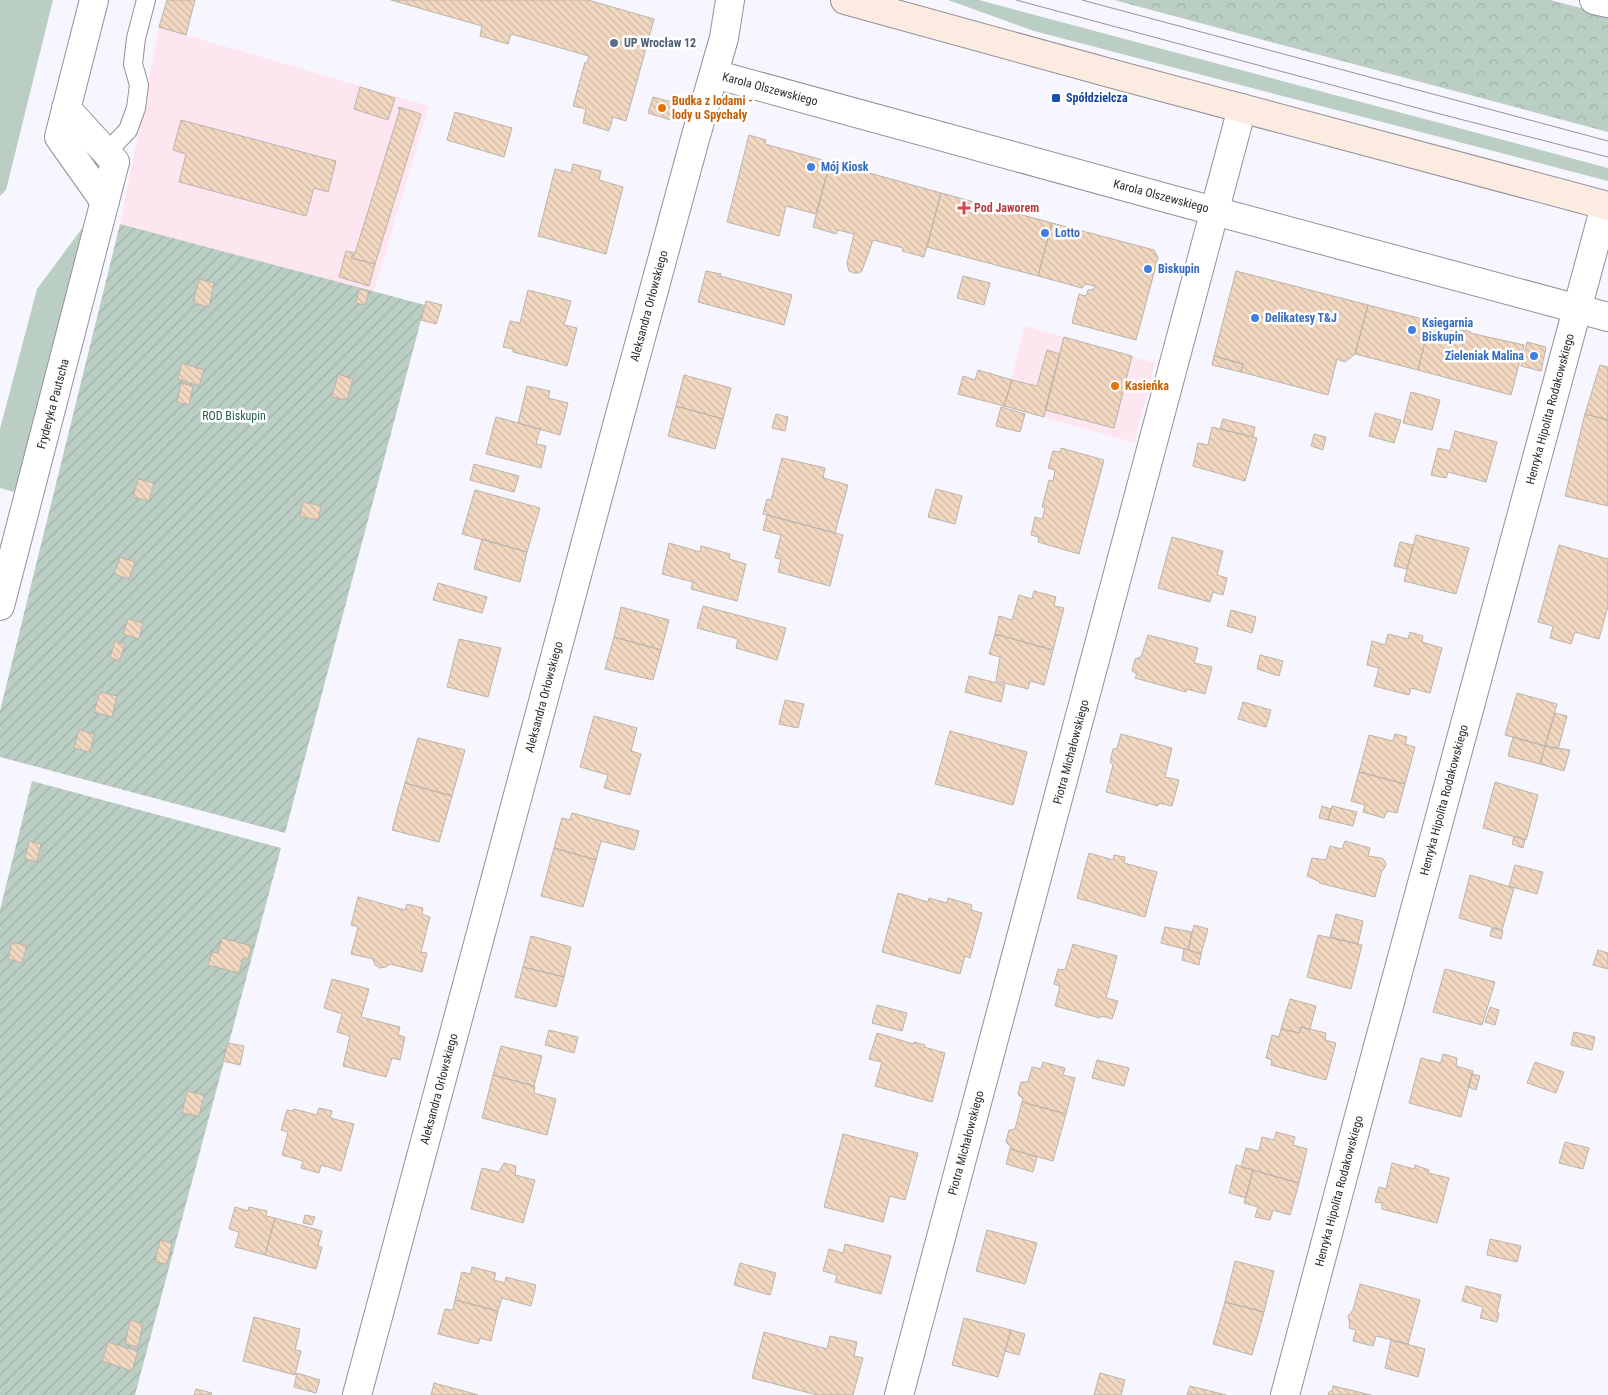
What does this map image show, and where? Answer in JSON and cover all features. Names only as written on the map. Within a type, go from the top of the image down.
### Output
[{"type":"street","points":[[94,0],[59,137],[105,202]]},
{"type":"street","name":"Aleksandra Orłowskiego","points":[[357,1395],[621,411],[724,38],[730,0]]},
{"type":"street","points":[[844,0],[1606,206]]},
{"type":"street","points":[[1594,0],[1608,4]]},
{"type":"street","name":"Karola Olszewskiego","points":[[714,74],[1608,317]]},
{"type":"street","name":"Fryderyka Pautscha","points":[[0,606],[115,162],[66,108]]},
{"type":"street","name":"Piotra Michałowskiego","points":[[899,1395],[1242,108]]},
{"type":"street","name":"Henryka Hipolita Rodakowskiego","points":[[1285,1395],[1606,206]]},
{"type":"lane","points":[[107,152],[128,130],[136,108],[139,85],[133,64],[136,38],[146,0]]},
{"type":"shaded area","points":[[159,27],[429,106],[374,292],[120,224]]},
{"type":"shaded area","points":[[1025,326],[1155,363],[1134,443],[1004,406]]},
{"type":"green space","points":[[0,0],[53,0],[6,190],[0,196]]},
{"type":"green space","points":[[948,0],[979,0],[1608,168],[1608,181],[1034,31]]},
{"type":"green space","points":[[1114,0],[1550,0],[1608,15],[1608,132]]},
{"type":"green space","name":"ROD Biskupin","points":[[120,224],[425,305],[285,833],[0,757],[0,711]]},
{"type":"green space","points":[[83,227],[31,433],[14,492],[0,488],[0,429],[37,289]]},
{"type":"green space","points":[[32,781],[281,848],[135,1395],[0,1395],[0,910]]},
{"type":"building","points":[[167,0],[195,0],[186,35],[159,27]]},
{"type":"building","points":[[391,0],[588,0],[654,19],[626,121],[613,117],[609,131],[583,123],[586,109],[573,106],[585,62],[587,63],[589,56],[511,34],[508,44],[480,36],[482,26]]},
{"type":"building","points":[[360,87],[395,98],[388,120],[354,109]]},
{"type":"building","name":"Budka z lodami - lody u Spychały","points":[[653,97],[676,103],[671,120],[648,113]]},
{"type":"building","points":[[399,107],[421,114],[375,264],[351,258],[355,253],[400,109],[398,109]]},
{"type":"building","points":[[455,112],[512,128],[504,157],[447,140]]},
{"type":"building","points":[[181,120],[336,161],[328,192],[314,188],[306,216],[179,182],[186,154],[173,150]]},
{"type":"building","points":[[749,135],[766,140],[765,144],[830,162],[816,214],[786,206],[779,236],[727,222]]},
{"type":"building","points":[[830,162],[941,193],[924,257],[902,251],[903,248],[873,240],[862,271],[854,273],[849,271],[847,263],[854,234],[838,230],[836,234],[813,227]]},
{"type":"building","points":[[573,164],[601,171],[599,180],[623,187],[606,254],[538,236],[555,169],[571,173]]},
{"type":"building","points":[[941,193],[1052,223],[1038,276],[927,247]]},
{"type":"building","points":[[1052,223],[1154,250],[1158,258],[1136,340],[1072,323],[1079,294],[1086,296],[1088,290],[1094,289],[1095,286],[1085,284],[1082,288],[1038,276]]},
{"type":"building","points":[[346,251],[355,253],[351,258],[375,264],[369,286],[339,277]]},
{"type":"building","points":[[706,271],[792,295],[784,325],[698,302]]},
{"type":"building","points":[[1236,271],[1368,305],[1355,354],[1345,362],[1337,359],[1328,395],[1241,372],[1243,364],[1214,356]]},
{"type":"building","points":[[963,276],[990,283],[984,305],[957,298]]},
{"type":"building","points":[[199,279],[214,283],[209,307],[193,303]]},
{"type":"building","points":[[359,289],[369,291],[365,305],[356,303]]},
{"type":"building","points":[[528,290],[571,301],[564,325],[577,328],[567,366],[513,352],[513,349],[503,347],[510,321],[520,323]]},
{"type":"building","points":[[426,301],[442,305],[436,324],[421,320]]},
{"type":"building","points":[[1368,305],[1430,321],[1418,370],[1355,354]]},
{"type":"building","points":[[1430,321],[1470,333],[1524,345],[1511,395],[1418,370]]},
{"type":"building","points":[[1064,337],[1132,356],[1114,428],[1045,410]]},
{"type":"building","name":"Zieleniak Malina","points":[[1527,342],[1546,347],[1541,371],[1521,366]]},
{"type":"building","points":[[1047,350],[1060,354],[1044,417],[1004,406],[1012,380],[1037,386]]},
{"type":"building","points":[[1214,356],[1243,364],[1241,372],[1212,365]]},
{"type":"building","points":[[182,363],[204,370],[199,386],[178,379]]},
{"type":"building","points":[[1600,365],[1608,367],[1608,420],[1585,414]]},
{"type":"building","points":[[978,370],[1012,380],[1004,406],[958,394],[963,376],[975,380]]},
{"type":"building","points":[[338,374],[353,379],[347,400],[332,397]]},
{"type":"building","points":[[684,375],[731,388],[723,419],[676,406]]},
{"type":"building","points":[[181,383],[193,386],[189,405],[177,402]]},
{"type":"building","points":[[527,386],[550,391],[548,398],[568,403],[560,435],[518,423]]},
{"type":"building","points":[[1411,392],[1440,400],[1432,430],[1403,423]]},
{"type":"building","points":[[676,406],[723,419],[715,449],[668,436]]},
{"type":"building","points":[[1001,407],[1025,414],[1020,432],[996,426]]},
{"type":"building","points":[[1375,413],[1401,420],[1394,443],[1369,436]]},
{"type":"building","points":[[776,414],[788,417],[785,431],[772,428]]},
{"type":"building","points":[[1585,414],[1608,420],[1608,506],[1565,496]]},
{"type":"building","points":[[496,417],[540,429],[536,444],[546,446],[541,468],[486,454]]},
{"type":"building","points":[[1223,419],[1255,427],[1253,437],[1220,429]]},
{"type":"building","points":[[1212,427],[1257,438],[1245,481],[1193,466],[1198,443],[1208,445]]},
{"type":"building","points":[[1455,431],[1497,442],[1486,482],[1448,472],[1446,478],[1431,475],[1438,448],[1450,451]]},
{"type":"building","points":[[1314,434],[1326,437],[1323,450],[1311,446]]},
{"type":"building","points":[[1061,448],[1104,460],[1079,554],[1038,542],[1039,537],[1031,535],[1035,517],[1042,519],[1045,508],[1042,507],[1049,480],[1053,481],[1055,470],[1048,468],[1053,451],[1060,452]]},
{"type":"building","points":[[782,458],[825,468],[823,478],[848,485],[835,533],[763,514],[767,499],[771,500]]},
{"type":"building","points":[[474,464],[519,476],[514,492],[470,480]]},
{"type":"building","points":[[138,479],[154,483],[149,501],[133,497]]},
{"type":"building","points":[[936,489],[962,496],[955,524],[928,517]]},
{"type":"building","points":[[475,490],[540,508],[527,552],[462,534]]},
{"type":"building","points":[[303,502],[321,506],[318,520],[300,516]]},
{"type":"building","points":[[767,515],[843,535],[830,586],[778,572],[781,559],[775,558],[781,535],[763,530]]},
{"type":"building","points":[[1416,535],[1469,548],[1456,594],[1404,581]]},
{"type":"building","points":[[1172,537],[1223,551],[1217,575],[1227,578],[1223,595],[1213,592],[1210,602],[1158,588]]},
{"type":"building","points":[[482,539],[527,552],[520,582],[474,569]]},
{"type":"building","points":[[1400,542],[1413,545],[1407,569],[1394,566]]},
{"type":"building","points":[[669,543],[700,552],[701,546],[730,554],[729,559],[746,564],[737,601],[691,589],[693,582],[662,574]]},
{"type":"building","points":[[1559,545],[1608,559],[1608,606],[1599,639],[1575,632],[1571,644],[1550,638],[1553,626],[1538,622]]},
{"type":"building","points":[[120,557],[135,562],[129,579],[114,574]]},
{"type":"building","points":[[438,583],[487,597],[482,613],[433,600]]},
{"type":"building","points":[[1034,591],[1056,597],[1054,606],[1064,608],[1053,650],[995,634],[999,616],[1012,620],[1019,595],[1032,599]]},
{"type":"building","points":[[703,606],[786,628],[777,660],[736,648],[738,639],[697,628]]},
{"type":"building","points":[[621,607],[669,620],[661,650],[614,637]]},
{"type":"building","points":[[1231,610],[1256,617],[1252,633],[1227,626]]},
{"type":"building","points":[[128,619],[143,623],[139,639],[123,634]]},
{"type":"building","points":[[1410,632],[1423,636],[1422,642],[1442,648],[1430,693],[1411,688],[1409,695],[1374,686],[1379,668],[1367,665],[1372,641],[1385,645],[1388,634],[1408,639]]},
{"type":"building","points":[[995,634],[1053,650],[1044,685],[1030,681],[1028,689],[996,681],[1000,657],[989,654]]},
{"type":"building","points":[[1148,635],[1198,648],[1194,663],[1212,667],[1205,694],[1187,689],[1186,692],[1135,678],[1137,674],[1132,671],[1135,659],[1141,657]]},
{"type":"building","points":[[614,637],[661,650],[653,680],[605,669]]},
{"type":"building","points":[[459,639],[501,648],[488,697],[447,687]]},
{"type":"building","points":[[115,641],[125,645],[119,661],[110,657]]},
{"type":"building","points":[[1260,655],[1283,661],[1279,676],[1257,669]]},
{"type":"building","points":[[969,676],[1005,685],[1001,702],[965,692]]},
{"type":"building","points":[[100,692],[117,696],[112,717],[94,712]]},
{"type":"building","points":[[1517,693],[1557,704],[1545,746],[1505,735]]},
{"type":"building","points":[[785,700],[804,704],[798,728],[779,724]]},
{"type":"building","points":[[1243,702],[1271,710],[1266,727],[1238,719]]},
{"type":"building","points":[[1555,713],[1567,716],[1558,749],[1545,746]]},
{"type":"building","points":[[594,716],[637,728],[631,751],[641,754],[630,795],[604,788],[608,775],[580,767]]},
{"type":"building","points":[[79,730],[94,734],[90,752],[74,748]]},
{"type":"building","points":[[950,731],[1027,752],[1013,805],[935,784]]},
{"type":"building","points":[[1121,734],[1172,748],[1165,777],[1179,780],[1172,806],[1159,803],[1158,806],[1106,792],[1113,765],[1110,762],[1113,749],[1117,748]]},
{"type":"building","points":[[1395,734],[1407,737],[1405,744],[1415,747],[1405,784],[1359,772],[1369,735],[1393,741]]},
{"type":"building","points":[[1513,737],[1545,746],[1540,764],[1508,756]]},
{"type":"building","points":[[418,738],[465,750],[452,796],[405,783]]},
{"type":"building","points":[[1545,746],[1570,750],[1564,771],[1540,764]]},
{"type":"building","points":[[1359,772],[1405,784],[1397,813],[1387,811],[1384,818],[1363,812],[1365,805],[1351,801]]},
{"type":"building","points":[[1495,782],[1538,795],[1526,840],[1483,828]]},
{"type":"building","points":[[405,783],[452,796],[439,842],[392,830]]},
{"type":"building","points":[[1322,806],[1331,809],[1328,820],[1319,818]]},
{"type":"building","points":[[1332,806],[1357,812],[1353,826],[1328,820]]},
{"type":"building","points":[[572,813],[639,831],[634,850],[601,841],[596,860],[554,848],[562,818],[570,820]]},
{"type":"building","points":[[1514,836],[1525,839],[1523,848],[1512,844]]},
{"type":"building","points":[[29,841],[41,844],[37,862],[25,859]]},
{"type":"building","points":[[1345,841],[1370,848],[1368,856],[1384,860],[1386,864],[1382,870],[1375,897],[1319,883],[1307,876],[1312,858],[1326,860],[1330,846],[1342,849]]},
{"type":"building","points":[[554,848],[596,860],[583,907],[541,896]]},
{"type":"building","points":[[1089,853],[1113,860],[1114,855],[1125,857],[1124,863],[1157,872],[1145,917],[1077,898]]},
{"type":"building","points":[[1515,865],[1543,872],[1537,894],[1509,886]]},
{"type":"building","points":[[1470,875],[1514,888],[1502,930],[1459,918]]},
{"type":"building","points":[[898,893],[928,902],[929,898],[947,903],[948,898],[972,905],[971,910],[982,913],[970,958],[965,956],[960,974],[882,952]]},
{"type":"building","points":[[358,897],[405,910],[407,904],[423,908],[422,914],[430,917],[421,952],[427,953],[422,972],[390,964],[380,968],[375,965],[373,959],[351,954],[358,927],[351,925]]},
{"type":"building","points":[[1336,914],[1363,921],[1358,944],[1330,937]]},
{"type":"building","points":[[1194,925],[1208,929],[1201,954],[1188,950]]},
{"type":"building","points":[[1165,927],[1192,932],[1188,950],[1161,943]]},
{"type":"building","points":[[1492,928],[1503,931],[1501,939],[1490,936]]},
{"type":"building","points":[[1318,935],[1362,945],[1351,989],[1307,977]]},
{"type":"building","points":[[531,936],[571,947],[564,977],[523,967]]},
{"type":"building","points":[[222,938],[252,946],[248,959],[243,958],[239,973],[208,965],[212,952],[218,953]]},
{"type":"building","points":[[12,942],[27,946],[22,963],[8,959]]},
{"type":"building","points":[[1073,944],[1117,956],[1106,998],[1118,1001],[1112,1019],[1102,1016],[1100,1018],[1055,1006],[1060,986],[1054,984],[1058,969],[1065,970]]},
{"type":"building","points":[[1184,949],[1201,954],[1199,965],[1182,960]]},
{"type":"building","points":[[1598,950],[1608,953],[1608,969],[1593,965]]},
{"type":"building","points":[[523,967],[564,977],[556,1007],[515,997]]},
{"type":"building","points":[[1445,969],[1495,982],[1482,1025],[1433,1012]]},
{"type":"building","points":[[332,979],[369,989],[361,1017],[400,1027],[398,1035],[405,1037],[400,1060],[392,1058],[386,1077],[343,1066],[350,1036],[337,1032],[342,1014],[324,1008]]},
{"type":"building","points":[[1290,999],[1316,1006],[1310,1029],[1301,1027],[1299,1033],[1281,1029]]},
{"type":"building","points":[[877,1005],[907,1013],[902,1031],[872,1023]]},
{"type":"building","points":[[1490,1007],[1499,1010],[1495,1025],[1485,1022]]},
{"type":"building","points":[[1301,1027],[1326,1033],[1325,1040],[1336,1043],[1326,1080],[1271,1065],[1272,1060],[1266,1058],[1272,1035],[1279,1037],[1281,1029],[1299,1033]]},
{"type":"building","points":[[549,1030],[578,1037],[574,1053],[545,1045]]},
{"type":"building","points":[[1574,1032],[1595,1037],[1592,1050],[1571,1045]]},
{"type":"building","points":[[877,1033],[913,1044],[914,1042],[925,1045],[924,1047],[945,1053],[932,1102],[875,1086],[882,1062],[869,1059]]},
{"type":"building","points":[[228,1043],[244,1046],[240,1065],[223,1061]]},
{"type":"building","points":[[501,1046],[542,1056],[534,1086],[493,1075]]},
{"type":"building","points":[[1443,1054],[1457,1058],[1456,1066],[1473,1071],[1461,1117],[1409,1103],[1421,1058],[1441,1063]]},
{"type":"building","points":[[1097,1060],[1129,1068],[1124,1086],[1092,1078]]},
{"type":"building","points":[[1043,1062],[1065,1068],[1063,1075],[1075,1078],[1066,1114],[1022,1102],[1023,1099],[1018,1094],[1021,1082],[1028,1082],[1032,1067],[1041,1069]]},
{"type":"building","points":[[1535,1062],[1564,1072],[1556,1093],[1527,1083]]},
{"type":"building","points":[[1472,1074],[1480,1076],[1476,1090],[1468,1087]]},
{"type":"building","points":[[493,1075],[534,1086],[534,1093],[556,1099],[547,1135],[482,1118]]},
{"type":"building","points":[[187,1091],[204,1095],[199,1116],[182,1113]]},
{"type":"building","points":[[1022,1102],[1066,1114],[1053,1161],[1010,1149],[1011,1147],[1006,1142],[1009,1130],[1015,1129]]},
{"type":"building","points":[[319,1108],[332,1111],[330,1118],[354,1124],[341,1171],[321,1165],[319,1173],[301,1168],[303,1161],[282,1155],[288,1132],[281,1130],[287,1110],[293,1111],[294,1109],[317,1115]]},
{"type":"building","points":[[1276,1132],[1295,1137],[1293,1145],[1307,1149],[1299,1183],[1241,1167],[1246,1148],[1259,1151],[1262,1137],[1274,1140]]},
{"type":"building","points":[[843,1134],[918,1153],[905,1200],[890,1196],[883,1222],[824,1207]]},
{"type":"building","points":[[1565,1142],[1589,1148],[1583,1169],[1559,1163]]},
{"type":"building","points":[[1010,1149],[1037,1157],[1033,1172],[1006,1164]]},
{"type":"building","points":[[504,1163],[516,1166],[515,1175],[535,1180],[523,1223],[471,1209],[482,1168],[499,1172]]},
{"type":"building","points":[[1392,1163],[1414,1169],[1415,1165],[1429,1170],[1428,1173],[1449,1178],[1437,1223],[1382,1209],[1382,1203],[1375,1202],[1379,1187],[1386,1189]]},
{"type":"building","points":[[1236,1165],[1253,1170],[1246,1198],[1229,1193]]},
{"type":"building","points":[[1253,1170],[1299,1183],[1290,1215],[1273,1210],[1270,1220],[1255,1217],[1258,1207],[1244,1203]]},
{"type":"building","points":[[235,1207],[248,1211],[249,1207],[267,1211],[266,1216],[275,1218],[265,1255],[235,1247],[239,1232],[229,1229]]},
{"type":"building","points":[[305,1215],[315,1217],[312,1225],[303,1223]]},
{"type":"building","points":[[275,1218],[322,1231],[318,1246],[322,1247],[316,1269],[265,1255]]},
{"type":"building","points":[[987,1230],[1037,1243],[1025,1284],[976,1271]]},
{"type":"building","points":[[1490,1239],[1521,1246],[1517,1262],[1487,1255]]},
{"type":"building","points":[[160,1240],[172,1243],[167,1264],[155,1262]]},
{"type":"building","points":[[845,1244],[891,1256],[881,1294],[835,1282],[837,1275],[823,1271],[829,1249],[843,1253]]},
{"type":"building","points":[[1235,1261],[1274,1271],[1264,1312],[1225,1302]]},
{"type":"building","points":[[740,1263],[776,1273],[770,1295],[734,1285]]},
{"type":"building","points":[[472,1267],[496,1273],[494,1280],[505,1283],[506,1277],[536,1285],[531,1306],[502,1298],[498,1311],[455,1300],[462,1272],[470,1274]]},
{"type":"building","points":[[1360,1284],[1420,1300],[1408,1344],[1376,1336],[1373,1346],[1353,1341],[1356,1330],[1349,1328],[1348,1316],[1353,1310]]},
{"type":"building","points":[[1466,1286],[1501,1295],[1497,1322],[1480,1318],[1483,1307],[1462,1301]]},
{"type":"building","points":[[455,1300],[498,1311],[491,1341],[480,1338],[478,1344],[438,1334],[445,1309],[453,1310]]},
{"type":"building","points":[[1225,1302],[1264,1312],[1252,1355],[1213,1344]]},
{"type":"building","points":[[254,1317],[300,1329],[295,1350],[301,1351],[295,1375],[243,1361]]},
{"type":"building","points":[[964,1318],[1011,1330],[998,1377],[952,1365]]},
{"type":"building","points":[[130,1320],[143,1324],[138,1347],[125,1344]]},
{"type":"building","points":[[1011,1330],[1025,1334],[1019,1355],[1005,1351]]},
{"type":"building","points":[[764,1332],[827,1349],[830,1336],[857,1342],[854,1356],[863,1358],[853,1395],[817,1395],[752,1378]]},
{"type":"building","points":[[1391,1340],[1425,1349],[1418,1377],[1385,1368]]},
{"type":"building","points":[[108,1342],[138,1351],[132,1371],[102,1361]]},
{"type":"building","points":[[297,1373],[320,1380],[316,1393],[294,1387]]},
{"type":"building","points":[[1100,1373],[1125,1380],[1121,1395],[1094,1395]]},
{"type":"building","points":[[434,1383],[464,1391],[478,1395],[431,1395]]},
{"type":"building","points":[[1190,1386],[1226,1395],[1187,1395]]},
{"type":"building","points":[[1333,1386],[1371,1395],[1328,1395],[1332,1391]]},
{"type":"building","points":[[196,1389],[212,1393],[211,1395],[194,1395]]},
{"type":"tram line","points":[[1016,0],[1436,113],[1608,157]]},
{"type":"tram line","points":[[1082,0],[1608,141]]},
{"type":"place","name":"UP Wrocław 12","points":[[614,43]]},
{"type":"place","name":"Spółdzielcza","points":[[1056,98]]},
{"type":"place","name":"Budka z lodami - lody u Spychały","points":[[662,108]]},
{"type":"place","name":"Mój Kiosk","points":[[811,167]]},
{"type":"place","name":"Pod Jaworem","points":[[964,208]]},
{"type":"place","name":"Lotto","points":[[1045,233]]},
{"type":"place","name":"Biskupin","points":[[1148,269]]},
{"type":"place","name":"Delikatesy T&J","points":[[1255,318]]},
{"type":"place","name":"Ksiegarnia Biskupin","points":[[1412,330]]},
{"type":"place","name":"Zieleniak Malina","points":[[1534,356]]},
{"type":"place","name":"Kasieńka","points":[[1115,386]]}]
